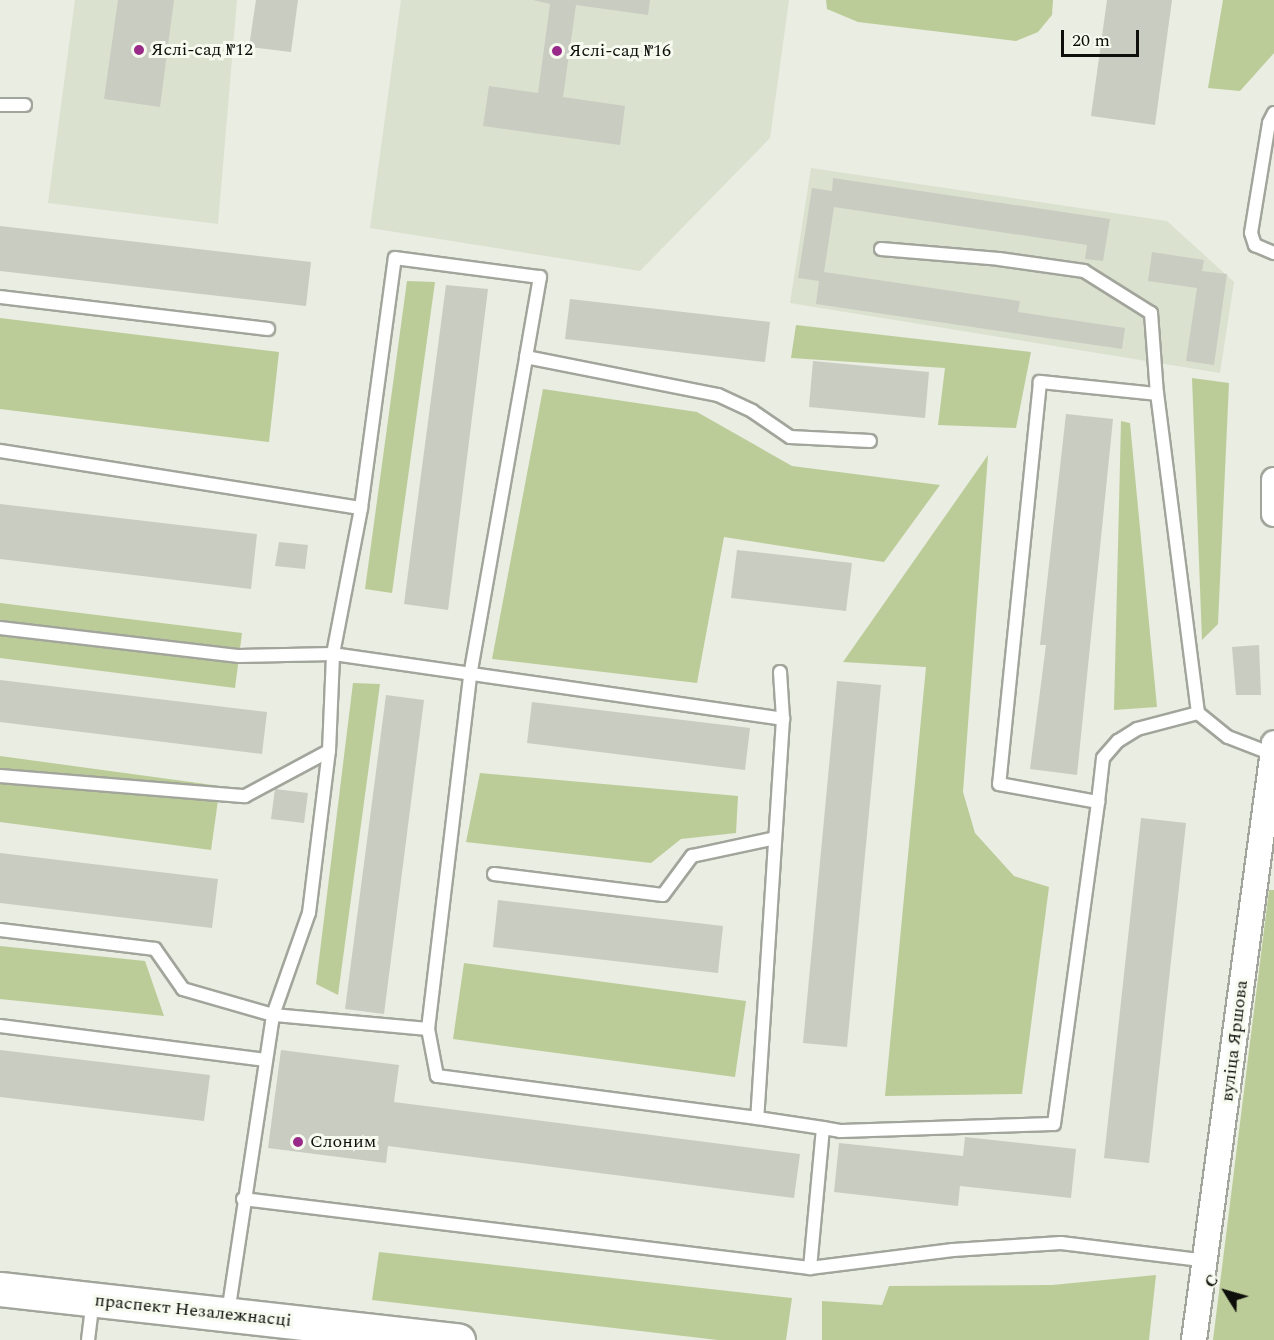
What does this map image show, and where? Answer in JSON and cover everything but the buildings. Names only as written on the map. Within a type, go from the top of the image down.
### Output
[{"type":"main road","name":"праспект Незалежнасці","points":[[0,1288],[458,1340]]},
{"type":"street","points":[[1274,480],[1274,514]]},
{"type":"street","name":"вуліца Яршова","points":[[1194,1340],[1207,1261],[1273,748]]},
{"type":"lane","points":[[0,105],[25,105]]},
{"type":"lane","points":[[1274,113],[1269,123],[1251,233],[1255,245],[1274,253]]},
{"type":"lane","points":[[881,249],[999,259],[1084,271],[1151,313],[1157,394],[1198,713],[1228,737],[1273,748]]},
{"type":"lane","points":[[228,1314],[243,1199],[273,1015],[309,913],[329,750],[333,654],[361,508],[395,258],[540,277],[470,676],[428,1029],[437,1076],[840,1131],[1054,1124],[1103,758],[1118,741],[1137,729],[1198,713]]},
{"type":"lane","points":[[0,297],[268,329]]},
{"type":"lane","points":[[526,357],[718,394],[752,411],[790,437],[870,441]]},
{"type":"lane","points":[[1098,802],[999,784],[1040,382],[1157,394]]},
{"type":"lane","points":[[0,451],[361,508]]},
{"type":"lane","points":[[0,628],[239,656],[333,654],[470,676],[783,719]]},
{"type":"lane","points":[[757,1118],[783,719],[780,672]]},
{"type":"lane","points":[[0,776],[245,796],[329,750]]},
{"type":"lane","points":[[494,874],[663,894],[692,856],[775,838]]},
{"type":"lane","points":[[0,930],[155,949],[183,989],[273,1015],[428,1029]]},
{"type":"lane","points":[[0,1026],[264,1060]]},
{"type":"lane","points":[[810,1268],[823,1128]]},
{"type":"lane","points":[[243,1199],[810,1268],[953,1250],[1061,1243],[1207,1261]]},
{"type":"lane","points":[[88,1340],[93,1299]]},
{"type":"shaded area","points":[[75,0],[237,0],[218,224],[48,203]]},
{"type":"shaded area","points":[[401,0],[789,0],[770,138],[640,271],[370,228]]},
{"type":"shaded area","points":[[811,168],[1167,221],[1234,282],[1220,373],[790,303]]},
{"type":"green space","points":[[826,0],[1053,0],[1052,15],[1038,32],[1016,41],[858,22],[827,9]]},
{"type":"green space","points":[[1223,0],[1274,0],[1274,53],[1240,91],[1208,88]]},
{"type":"green space","points":[[407,281],[435,282],[392,593],[365,589]]},
{"type":"green space","points":[[0,318],[279,352],[269,442],[0,409]]},
{"type":"green space","points":[[796,325],[1031,352],[1016,428],[938,425],[945,368],[791,358]]},
{"type":"green space","points":[[1192,378],[1229,383],[1218,624],[1202,640]]},
{"type":"green space","points":[[543,389],[697,412],[792,466],[940,485],[884,562],[724,537],[697,683],[492,659]]},
{"type":"green space","points":[[1121,421],[1130,423],[1157,707],[1114,710]]},
{"type":"green space","points":[[988,455],[963,792],[975,833],[1014,876],[1049,887],[1022,1094],[885,1096],[926,667],[843,662]]},
{"type":"green space","points":[[0,603],[242,633],[235,688],[0,658]]},
{"type":"green space","points":[[353,683],[380,684],[338,995],[316,984]]},
{"type":"green space","points":[[0,756],[220,786],[211,850],[0,822]]},
{"type":"green space","points":[[480,773],[738,796],[736,833],[681,839],[651,863],[466,842]]},
{"type":"green space","points":[[1269,890],[1274,890],[1274,1340],[1213,1340]]},
{"type":"green space","points":[[0,946],[145,961],[164,1016],[0,999]]},
{"type":"green space","points":[[464,963],[746,1001],[735,1077],[453,1039]]},
{"type":"green space","points":[[379,1252],[792,1298],[786,1340],[718,1340],[372,1300]]},
{"type":"green space","points":[[1156,1275],[1149,1340],[822,1340],[822,1301],[882,1305],[889,1286],[1052,1285]]},
{"type":"place","name":"Яслі-сад №12","points":[[139,50]]},
{"type":"place","name":"Яслі-сад №16","points":[[557,51]]},
{"type":"place","name":"Слоним","points":[[298,1142]]}]
